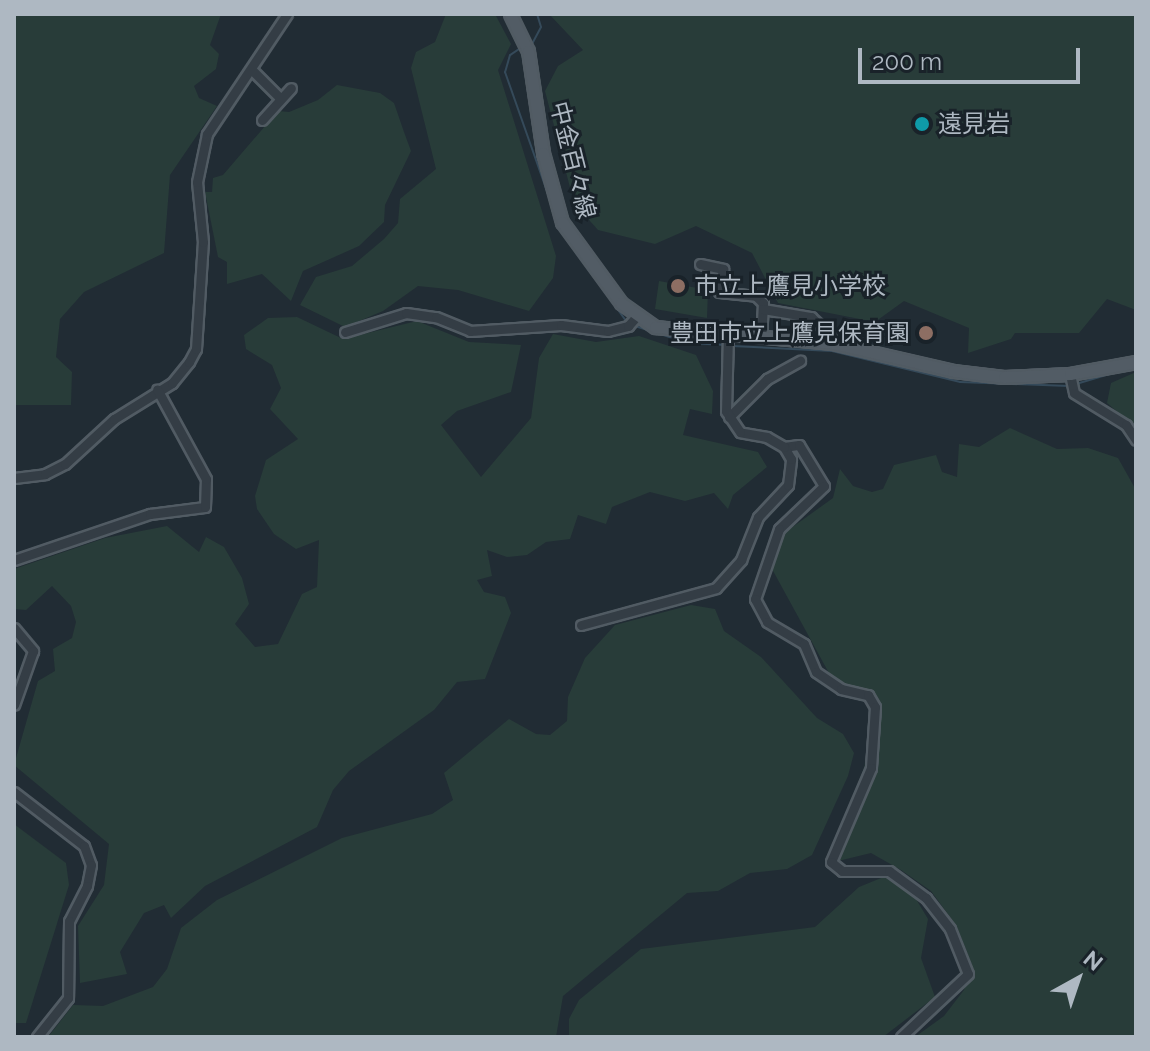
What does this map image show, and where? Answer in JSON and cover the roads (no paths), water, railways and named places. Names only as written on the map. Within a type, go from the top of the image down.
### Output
[{"type":"main road","name":"中金百々線","points":[[510,14],[526,46],[543,153],[562,222],[579,250],[633,321],[670,332],[840,344],[953,371],[1027,378],[1071,380],[1136,362]]},
{"type":"street","points":[[14,478],[45,474],[65,464],[114,419],[180,374],[196,349],[203,242],[197,182],[207,134],[253,71],[287,14]]},
{"type":"street","points":[[253,71],[280,98]]},
{"type":"street","points":[[262,120],[291,88]]},
{"type":"street","points":[[700,264],[723,269],[719,292],[756,296],[763,309],[761,338]]},
{"type":"street","points":[[763,309],[811,317],[840,344]]},
{"type":"street","points":[[345,332],[406,313],[436,317],[470,331],[561,325],[608,331],[633,321]]},
{"type":"street","points":[[581,625],[716,588],[741,560],[758,517],[788,485],[791,459],[784,447],[767,437],[740,432],[729,417],[724,399],[728,337]]},
{"type":"street","points":[[729,417],[767,379],[800,361]]},
{"type":"street","points":[[1071,380],[1081,400],[1126,425],[1136,440]]},
{"type":"street","points":[[14,560],[150,514],[205,507],[206,479],[157,389]]},
{"type":"street","points":[[784,447],[799,445],[824,486],[779,529],[755,586],[755,599],[767,622],[804,644],[816,672],[841,689],[868,695],[875,707],[871,768],[831,862],[842,871],[889,871],[926,898],[950,929],[968,974],[901,1037]]},
{"type":"street","points":[[14,628],[33,651],[14,705]]},
{"type":"street","points":[[14,792],[84,846],[91,865],[87,886],[69,921],[68,998],[37,1037]]},
{"type":"waterway","points":[[532,44],[541,27],[537,14]]},
{"type":"waterway","points":[[522,47],[510,55],[505,72],[550,200]]},
{"type":"waterway","points":[[565,236],[626,321]]},
{"type":"waterway","points":[[635,326],[688,343],[726,345]]},
{"type":"waterway","points":[[732,346],[832,351],[960,382],[1069,386]]},
{"type":"waterway","points":[[1076,384],[1123,370]]},
{"type":"place","name":"遠見岩","points":[[922,124]]},
{"type":"place","name":"市立上鷹見小学校","points":[[678,286]]},
{"type":"place","name":"豊田市立上鷹見保育園","points":[[926,333]]}]
